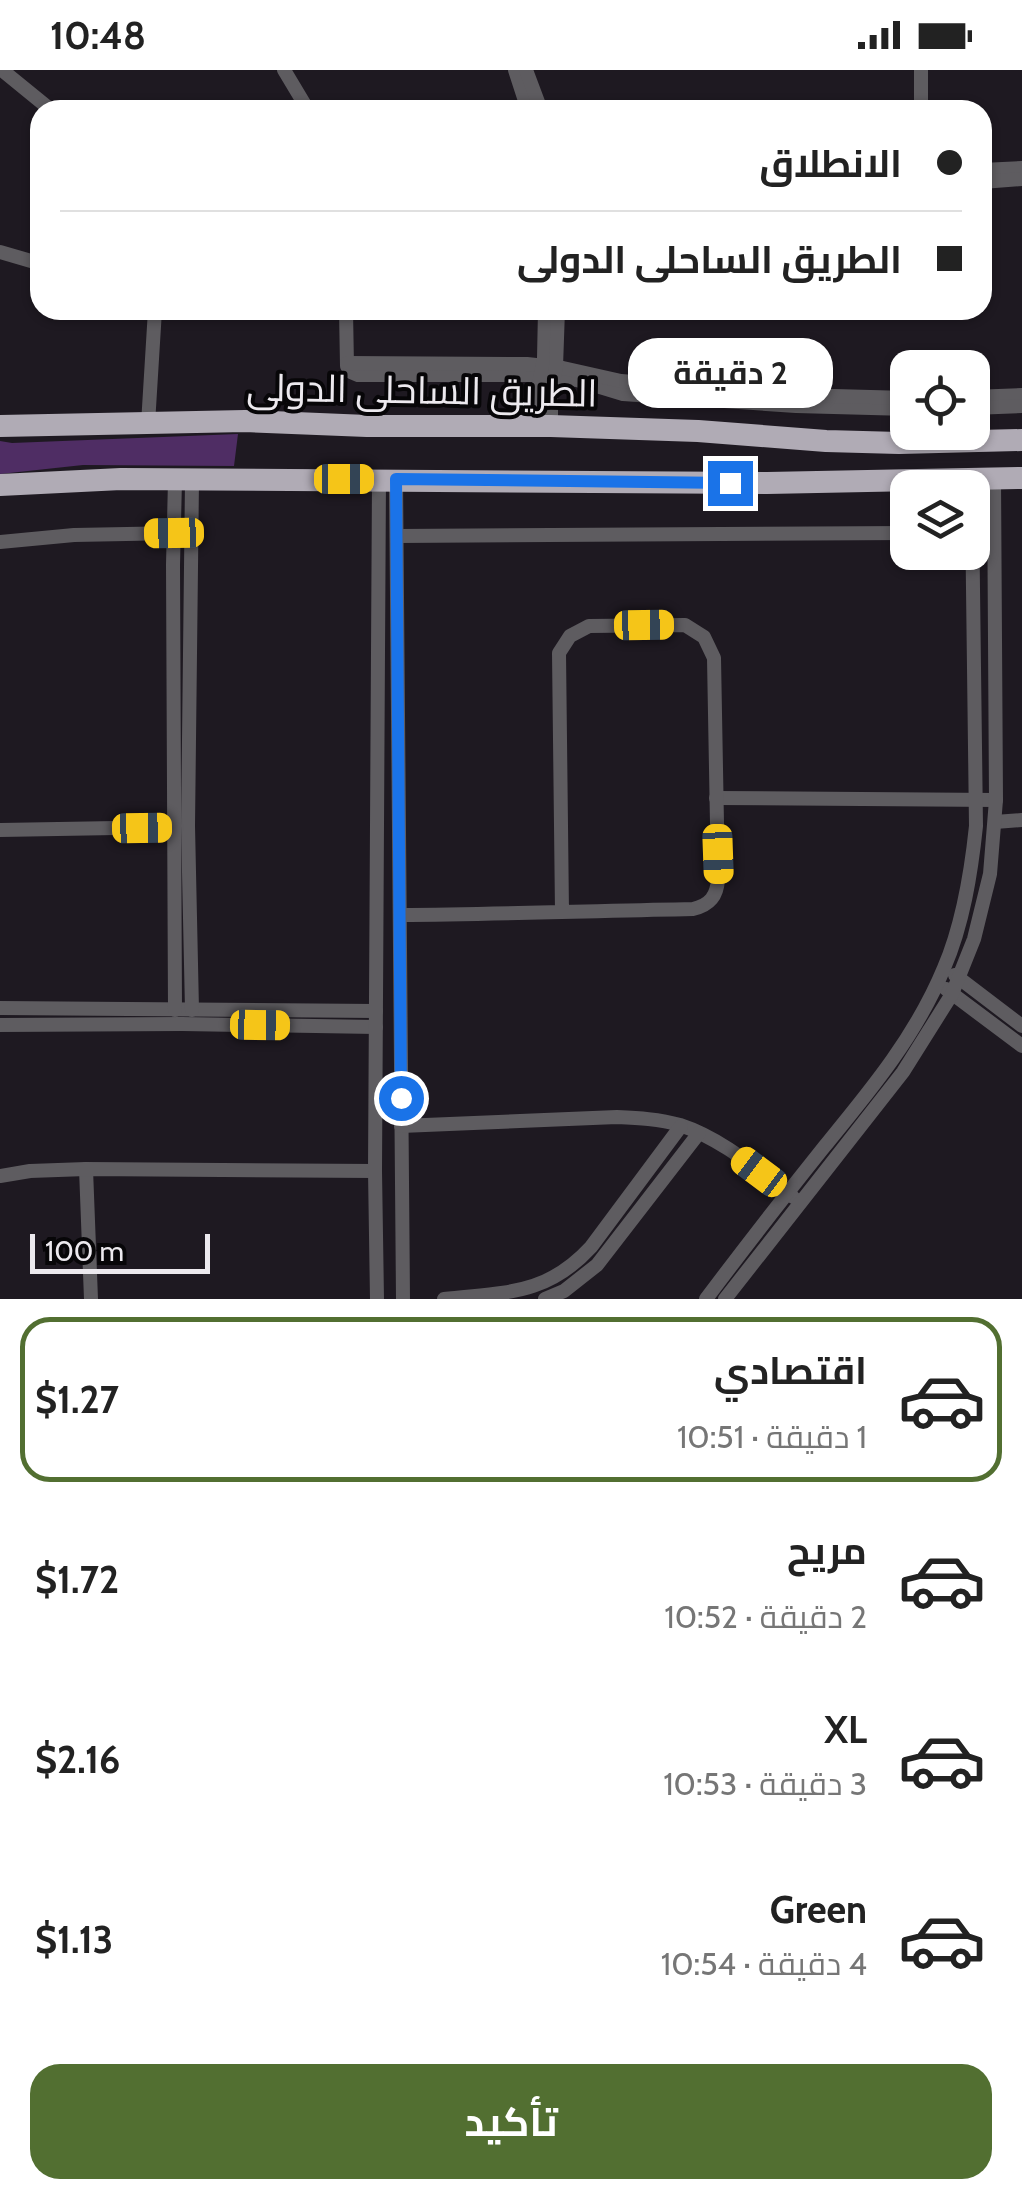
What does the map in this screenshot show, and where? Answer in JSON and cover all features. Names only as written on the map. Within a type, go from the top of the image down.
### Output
[{"type":"highway","name":"الطريق الساحلى الدولى","points":[[0,426],[245,421],[544,426],[826,442],[1022,440]]},
{"type":"highway","points":[[784,483],[792,456],[786,439]]},
{"type":"highway","points":[[826,442],[818,466],[826,482]]},
{"type":"highway","points":[[990,481],[1022,478]]},
{"type":"highway","points":[[0,486],[82,479],[890,482]]},
{"type":"street","points":[[2,70],[39,100]]},
{"type":"street","points":[[284,70],[302,100]]},
{"type":"street","points":[[515,70],[525,100]]},
{"type":"street","points":[[526,70],[538,100]]},
{"type":"street","points":[[921,70],[921,100]]},
{"type":"street","points":[[992,170],[1022,168]]},
{"type":"street","points":[[992,181],[1022,179]]},
{"type":"street","points":[[0,252],[30,261]]},
{"type":"street","points":[[148,424],[154,320]]},
{"type":"street","points":[[346,320],[347,363],[351,372],[358,375],[549,371],[780,394],[890,397]]},
{"type":"street","points":[[544,426],[551,399],[546,320]]},
{"type":"street","points":[[549,371],[557,320]]},
{"type":"street","points":[[549,371],[622,394],[890,409]]},
{"type":"street","points":[[990,396],[1022,395]]},
{"type":"street","points":[[990,407],[1022,406]]},
{"type":"street","points":[[387,479],[398,536],[403,1299]]},
{"type":"street","points":[[377,1299],[376,1019],[387,479]]},
{"type":"street","points":[[175,1010],[174,827],[184,480]]},
{"type":"street","points":[[706,1299],[904,1072],[960,978],[983,907],[995,822],[994,532],[990,519]]},
{"type":"street","points":[[0,542],[74,535],[182,533]]},
{"type":"street","points":[[182,533],[192,1010]]},
{"type":"street","points":[[398,536],[890,533]]},
{"type":"street","points":[[725,1299],[891,1063],[944,968],[964,904],[976,826],[973,570]]},
{"type":"street","points":[[400,914],[562,912],[693,909],[712,900],[718,890],[714,658],[704,637],[684,624],[589,626],[570,636],[559,654],[562,912]]},
{"type":"street","points":[[716,798],[996,800]]},
{"type":"street","points":[[995,822],[1022,820]]},
{"type":"street","points":[[0,830],[174,827]]},
{"type":"street","points":[[944,968],[1022,1026]]},
{"type":"street","points":[[937,983],[1022,1046]]},
{"type":"street","points":[[1,1008],[192,1010],[376,1019],[2,1024],[1,1008]]},
{"type":"street","points":[[402,1126],[650,1118],[681,1126],[730,1150],[794,1198]]},
{"type":"street","points":[[444,1299],[530,1287],[554,1279],[574,1265],[681,1126]]},
{"type":"street","points":[[545,1299],[573,1285],[596,1266],[699,1134]]},
{"type":"street","points":[[0,1176],[86,1169],[375,1172]]},
{"type":"street","points":[[86,1169],[91,1299]]},
{"type":"shaded area","points":[[238,434],[234,466],[83,465],[0,474],[0,441]]},
{"type":"route","points":[[401,1098],[396,479],[730,483]]}]
